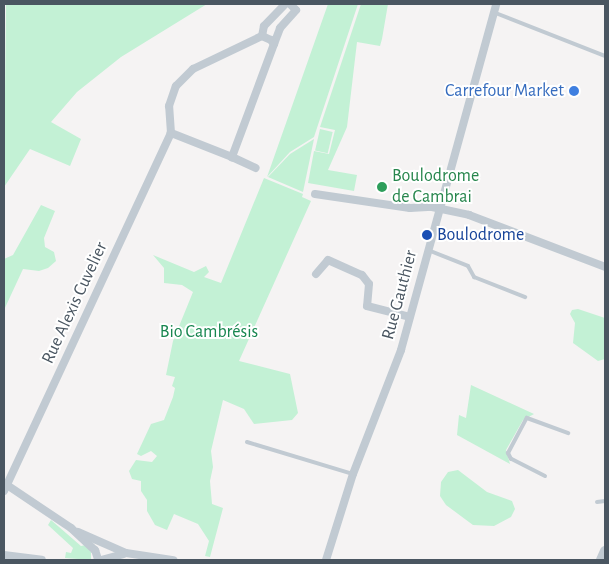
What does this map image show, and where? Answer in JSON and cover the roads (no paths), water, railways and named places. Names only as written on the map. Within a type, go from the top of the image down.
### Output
[{"type":"street","points":[[274,44],[269,38],[262,36],[264,26],[286,4]]},
{"type":"street","points":[[232,157],[280,28],[296,10],[290,4]]},
{"type":"street","name":"Rue Gauthier","points":[[326,560],[353,474],[401,350],[496,4]]},
{"type":"street","name":"Rue Alexis Cuvelier","points":[[5,486],[171,134],[169,101],[182,78],[262,36]]},
{"type":"street","points":[[171,134],[256,168]]},
{"type":"street","points":[[316,194],[410,208],[439,208],[469,215],[605,267]]},
{"type":"street","points":[[316,274],[328,260],[362,275],[369,284],[367,306],[410,317]]},
{"type":"street","points":[[5,486],[76,532],[126,553],[173,560]]},
{"type":"street","points":[[76,532],[95,550],[99,560],[126,553]]},
{"type":"street","points":[[600,560],[605,551]]},
{"type":"street","points":[[4,555],[42,560]]},
{"type":"lane","points":[[493,12],[605,56]]},
{"type":"lane","points":[[428,250],[468,266],[474,277],[525,298]]},
{"type":"lane","points":[[545,476],[510,459],[508,453],[527,418],[568,433]]},
{"type":"lane","points":[[247,442],[353,474]]},
{"type":"lane","points":[[597,502],[605,502]]},
{"type":"place","name":"Carrefour Market","points":[[574,91]]},
{"type":"place","name":"Boulodrome de Cambrai","points":[[382,187]]},
{"type":"place","name":"Boulodrome","points":[[427,235]]},
{"type":"park label","name":"Bio Cambrésis","points":[[209,332]]}]
